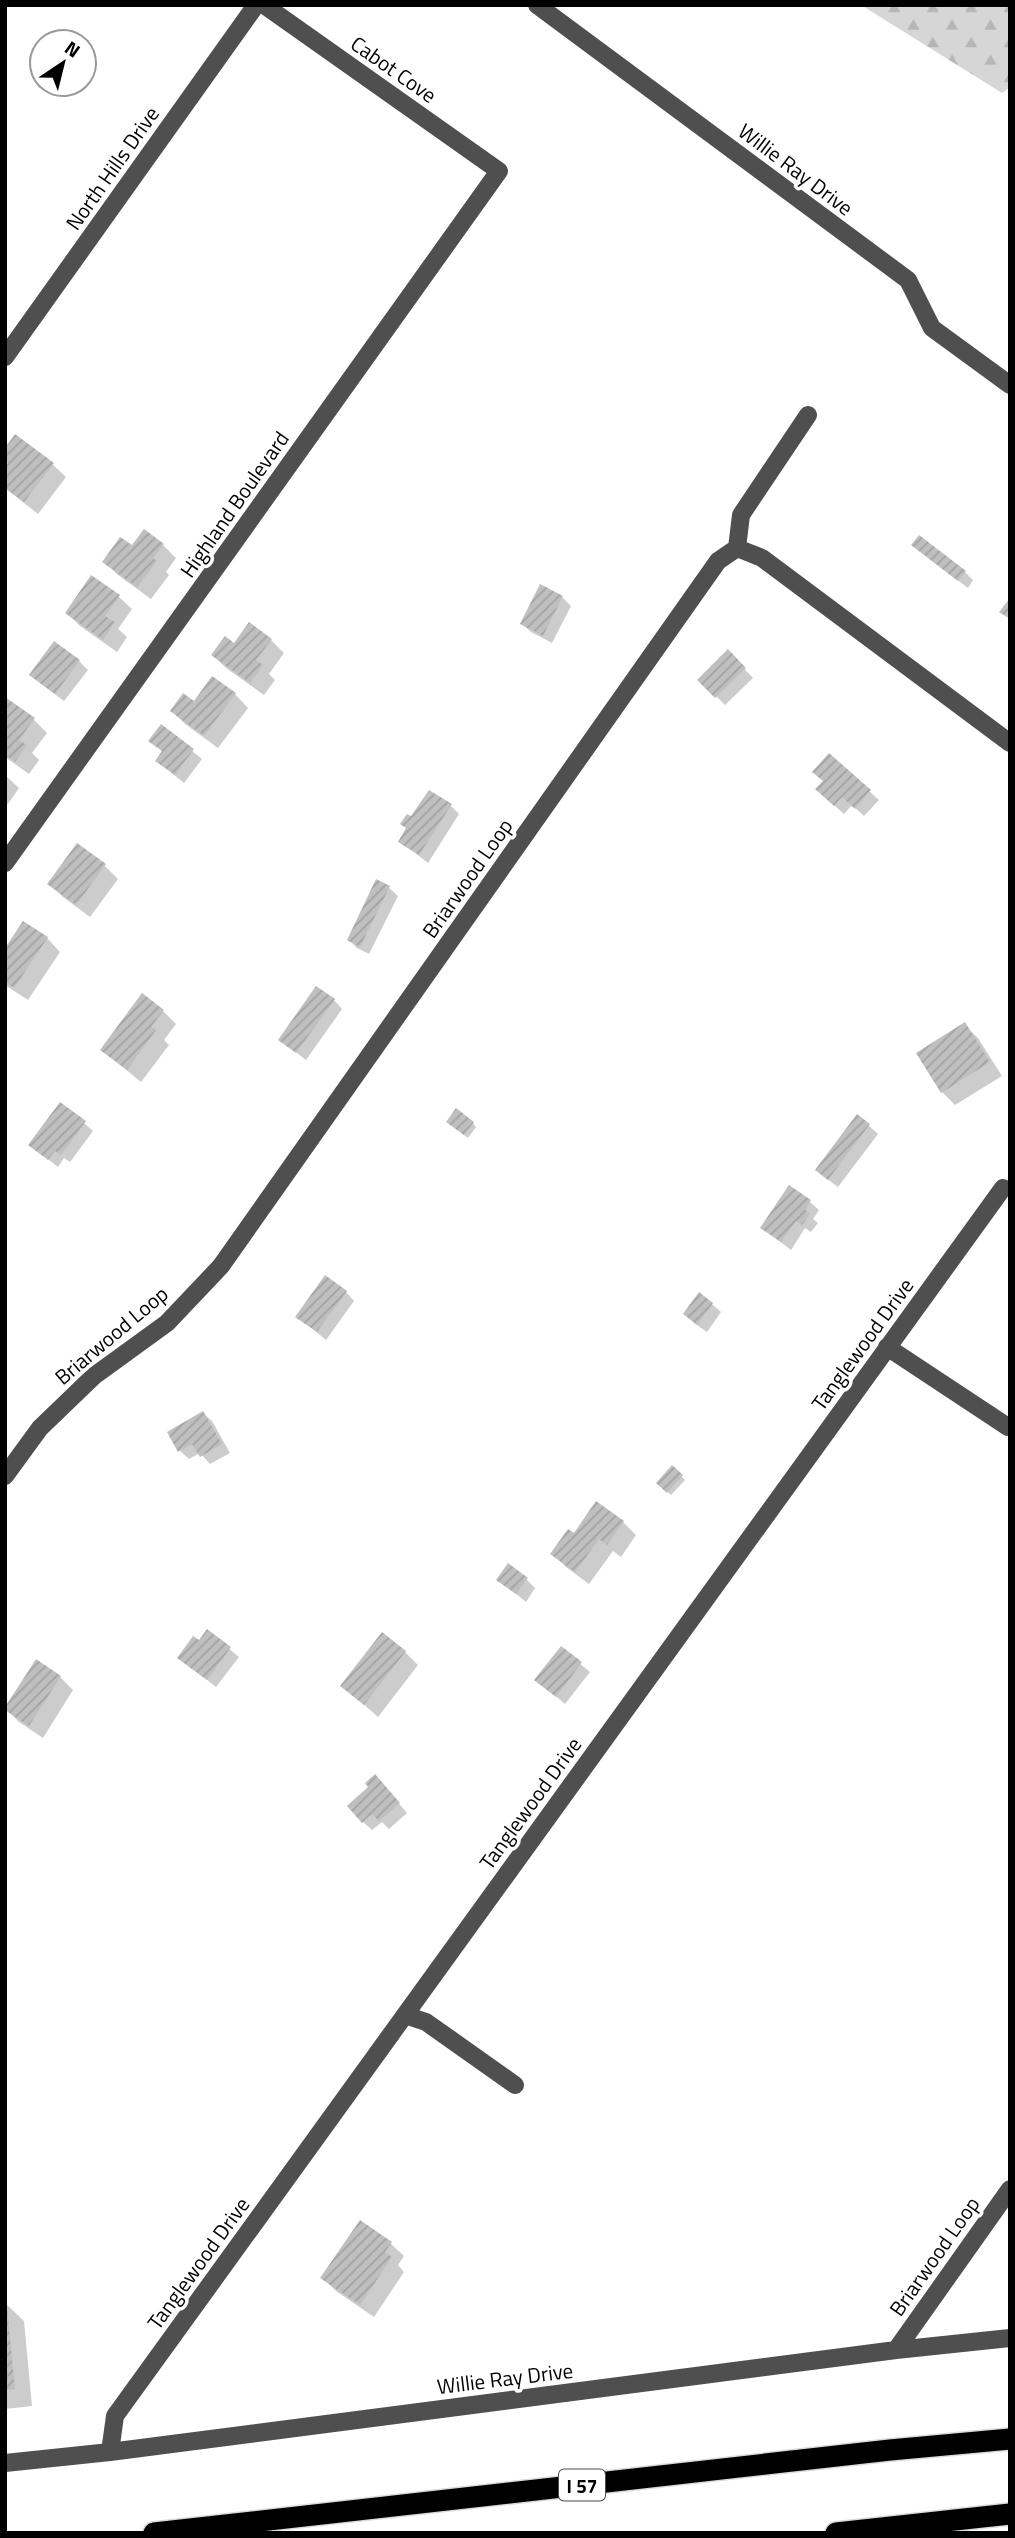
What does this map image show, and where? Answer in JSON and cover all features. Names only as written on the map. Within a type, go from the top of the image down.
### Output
[{"type":"highway","name":"I 57","points":[[154,2533],[1005,2438]]},
{"type":"highway","points":[[836,2533],[1010,2514]]},
{"type":"street","name":"North Hills Drive","points":[[5,357],[256,5]]},
{"type":"street","name":"Cabot Cove","points":[[264,5],[499,171]]},
{"type":"street","name":"Willie Ray Drive","points":[[537,5],[908,280],[932,328],[1010,385]]},
{"type":"street","name":"Highland Boulevard","points":[[5,863],[499,171]]},
{"type":"street","points":[[808,415],[741,515],[737,548],[762,558],[1010,743]]},
{"type":"street","name":"Briarwood Loop","points":[[5,1476],[49,1419],[94,1376],[167,1323],[221,1266],[718,561],[737,548]]},
{"type":"street","name":"Tanglewood Drive","points":[[110,2452],[115,2416],[1003,1188]]},
{"type":"street","points":[[887,1348],[1007,1427]]},
{"type":"street","points":[[405,2015],[426,2022],[515,2085]]},
{"type":"street","name":"Briarwood Loop","points":[[895,2350],[1010,2189]]},
{"type":"street","name":"Willie Ray Drive","points":[[5,2463],[110,2452],[895,2350],[1010,2338]]},
{"type":"green space","points":[[861,5],[1010,5],[1010,87],[1002,93]]},
{"type":"building","points":[[15,434],[54,463],[24,502],[5,488],[5,467],[8,463],[5,462],[5,448]]},
{"type":"building","points":[[144,529],[164,544],[153,558],[157,561],[137,587],[102,562],[120,537],[132,545]]},
{"type":"building","points":[[919,535],[966,571],[958,581],[911,545]]},
{"type":"building","points":[[91,575],[120,595],[105,616],[115,622],[103,640],[65,613]]},
{"type":"building","points":[[540,584],[563,596],[543,636],[520,624]]},
{"type":"building","points":[[1010,598],[1010,619],[999,612]]},
{"type":"building","points":[[249,622],[272,639],[256,660],[263,665],[250,683],[211,655],[225,636],[234,643]]},
{"type":"building","points":[[54,641],[80,660],[55,694],[29,675]]},
{"type":"building","points":[[728,649],[746,668],[715,698],[697,680]]},
{"type":"building","points":[[212,676],[236,693],[204,736],[170,711],[183,693],[194,701]]},
{"type":"building","points":[[5,697],[35,718],[19,740],[27,745],[15,762],[5,755]]},
{"type":"building","points":[[161,724],[194,749],[175,775],[155,761],[162,751],[148,741]]},
{"type":"building","points":[[829,753],[871,790],[855,809],[842,797],[834,806],[815,789],[823,781],[812,772]]},
{"type":"building","points":[[429,790],[452,804],[419,855],[398,842],[406,828],[400,824],[407,814],[411,816]]},
{"type":"building","points":[[77,843],[106,864],[76,905],[47,884]]},
{"type":"building","points":[[376,879],[390,886],[360,947],[347,940]]},
{"type":"building","points":[[23,921],[48,937],[14,988],[5,982],[5,948]]},
{"type":"building","points":[[316,986],[335,999],[296,1053],[278,1040]]},
{"type":"building","points":[[142,993],[164,1010],[151,1027],[156,1030],[127,1070],[100,1050]]},
{"type":"building","points":[[965,1022],[990,1062],[941,1093],[916,1053]]},
{"type":"building","points":[[60,1102],[86,1121],[61,1155],[55,1151],[48,1160],[28,1145]]},
{"type":"building","points":[[456,1108],[474,1122],[464,1135],[446,1122]]},
{"type":"building","points":[[857,1114],[870,1124],[828,1180],[815,1170]]},
{"type":"building","points":[[789,1185],[811,1200],[805,1210],[810,1213],[802,1225],[796,1221],[781,1242],[760,1228]]},
{"type":"building","points":[[325,1275],[347,1291],[317,1332],[295,1317]]},
{"type":"building","points":[[699,1292],[713,1303],[697,1325],[683,1314]]},
{"type":"building","points":[[203,1411],[222,1444],[200,1457],[192,1444],[178,1452],[167,1432]]},
{"type":"building","points":[[672,1465],[683,1475],[667,1493],[656,1483]]},
{"type":"building","points":[[596,1501],[624,1521],[607,1545],[599,1539],[575,1572],[550,1554],[568,1529],[574,1533]]},
{"type":"building","points":[[508,1563],[528,1578],[516,1594],[496,1580]]},
{"type":"building","points":[[207,1629],[231,1647],[207,1680],[177,1658],[193,1636],[199,1640]]},
{"type":"building","points":[[382,1632],[406,1651],[364,1705],[340,1686]]},
{"type":"building","points":[[561,1646],[582,1662],[556,1697],[534,1680]]},
{"type":"building","points":[[36,1659],[61,1676],[29,1726],[5,1710],[5,1707]]},
{"type":"building","points":[[375,1774],[400,1803],[379,1821],[372,1814],[362,1823],[347,1806],[368,1787],[365,1783]]},
{"type":"building","points":[[360,2220],[392,2242],[385,2252],[392,2257],[360,2305],[320,2278]]},
{"type":"building","points":[[7,2307],[15,2389],[5,2390],[5,2308]]}]
